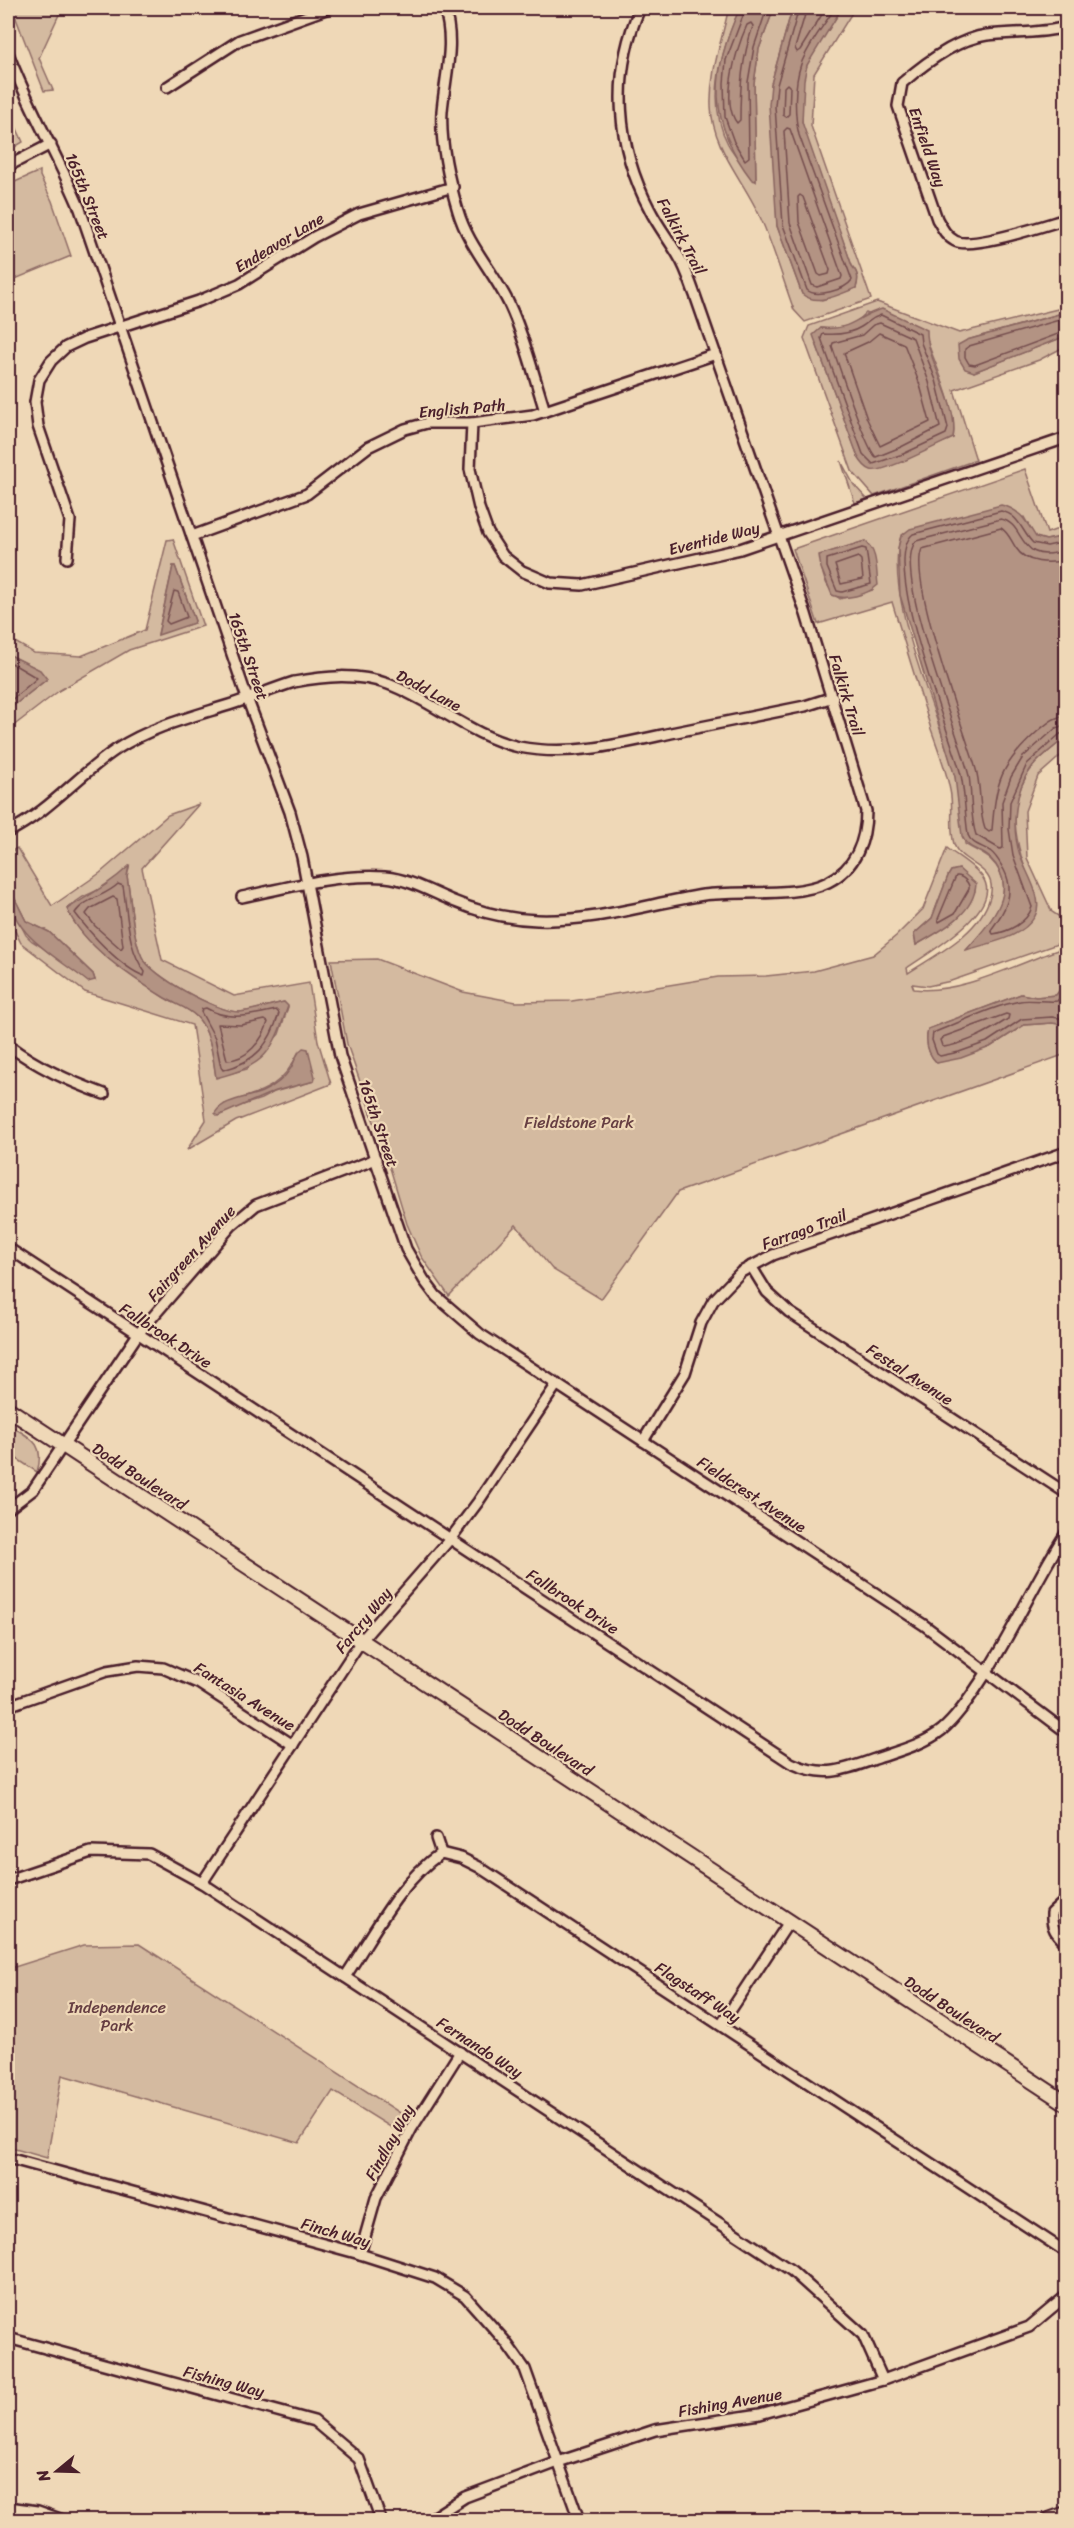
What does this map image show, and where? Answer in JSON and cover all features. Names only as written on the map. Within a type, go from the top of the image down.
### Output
[{"type":"street","points":[[166,87],[240,40],[328,8]]},
{"type":"street","points":[[444,8],[450,24],[450,55],[442,113],[446,152],[458,211],[472,246],[511,307],[545,411]]},
{"type":"street","name":"Falkirk Trail","points":[[242,897],[354,876],[389,878],[418,885],[456,902],[495,914],[537,920],[583,918],[704,895],[806,889],[818,886],[839,875],[860,851],[866,830],[866,811],[833,697],[716,354],[680,259],[650,210],[629,162],[620,103],[623,58],[640,8]]},
{"type":"street","name":"Enfield Way","points":[[1066,27],[1050,31],[990,35],[960,43],[902,83],[898,106],[937,219],[945,233],[957,242],[974,243],[1066,219]]},
{"type":"street","name":"165th Street","points":[[8,52],[31,108],[51,144],[80,209],[247,698],[290,813],[307,884],[340,1056],[406,1249],[424,1280]]},
{"type":"street","points":[[8,166],[51,144]]},
{"type":"street","name":"Endeavor Lane","points":[[67,558],[70,520],[38,426],[35,402],[39,380],[51,361],[66,347],[85,338],[199,302],[238,284],[314,237],[359,214],[453,187]]},
{"type":"street","name":"English Path","points":[[192,536],[307,494],[368,447],[405,429],[427,423],[472,423],[513,419],[545,411],[716,354]]},
{"type":"street","name":"Eventide Way","points":[[472,423],[470,469],[479,508],[488,533],[503,556],[522,571],[550,583],[582,585],[740,549],[1066,438]]},
{"type":"street","name":"Dodd Lane","points":[[8,832],[57,800],[88,771],[134,739],[173,722],[294,682],[315,678],[347,676],[376,681],[400,689],[471,729],[502,742],[537,749],[572,750],[605,747],[805,706],[833,697]]},
{"type":"street","points":[[8,1045],[66,1081],[104,1094]]},
{"type":"street","name":"Farrago Trail","points":[[643,1441],[685,1373],[706,1312],[730,1281],[751,1266],[773,1255],[1066,1152]]},
{"type":"street","name":"Fairgreen Avenue","points":[[8,1509],[33,1490],[138,1334],[232,1225],[256,1205],[294,1188],[375,1160]]},
{"type":"street","name":"Fallbrook Drive","points":[[8,1248],[792,1763],[804,1768],[819,1772],[847,1769],[927,1739],[952,1720],[987,1672],[1006,1641],[1037,1580],[1066,1533]]},
{"type":"street","name":"Festal Avenue","points":[[751,1266],[767,1292],[789,1312],[1066,1493]]},
{"type":"street","name":"Fieldcrest Avenue","points":[[424,1280],[436,1296],[464,1322],[924,1625],[1066,1732]]},
{"type":"street","name":"Farcry Way","points":[[202,1883],[361,1641],[451,1538],[557,1384]]},
{"type":"street","name":"Dodd Boulevard","points":[[8,1409],[1066,2103]]},
{"type":"street","name":"Fantasia Avenue","points":[[8,1706],[107,1671],[138,1666],[163,1668],[198,1683],[293,1745]]},
{"type":"street","points":[[345,1977],[409,1880],[441,1854],[436,1838]]},
{"type":"street","name":"Fernando Way","points":[[8,1880],[91,1851],[149,1854],[202,1883],[792,2271],[863,2335],[883,2380]]},
{"type":"street","name":"Flagstaff Way","points":[[441,1854],[461,1858],[479,1867],[1066,2252]]},
{"type":"street","points":[[1066,1900],[1052,1913],[1051,1921],[1057,1935],[1066,1942]]},
{"type":"street","points":[[721,2025],[789,1922]]},
{"type":"street","name":"Findlay Way","points":[[360,2254],[376,2198],[412,2128],[460,2052]]},
{"type":"street","name":"Finch Way","points":[[8,2158],[360,2254],[435,2278],[465,2296],[506,2341],[525,2370],[579,2520]]},
{"type":"street","name":"Fishing Avenue","points":[[429,2520],[465,2497],[558,2462],[655,2430],[760,2414],[883,2380],[1029,2327],[1066,2296]]},
{"type":"street","name":"Fishing Way","points":[[8,2338],[314,2421],[359,2459],[381,2520]]},
{"type":"street","points":[[8,2507],[38,2511],[63,2520]]},
{"type":"street","points":[[1049,2520],[1066,2514]]},
{"type":"green space","points":[[12,8],[62,8],[39,58],[53,90],[44,91]]},
{"type":"green space","points":[[745,8],[739,10],[722,59],[717,94],[718,111],[721,128],[728,144],[756,181],[754,83],[759,49],[774,8],[794,8],[771,84],[777,226],[802,294],[822,300],[856,288],[858,279],[804,132],[801,107],[802,88],[808,63],[842,8],[858,8],[853,11],[814,74],[811,126],[871,299],[805,322],[794,310],[761,219],[723,151],[713,122],[711,93],[714,69],[728,11]]},
{"type":"green space","points":[[8,109],[23,142],[8,151]]},
{"type":"green space","points":[[40,171],[71,256],[8,282],[8,185]]},
{"type":"green space","points":[[877,302],[959,333],[1066,307],[1066,312],[967,340],[974,372],[1066,336],[1066,346],[1039,360],[954,390],[976,460],[874,496],[852,471],[804,338],[809,326]],"holes":[[[866,313],[927,341],[949,403],[954,428],[953,438],[879,470],[858,456],[817,346],[821,328],[845,326],[856,322]]]},
{"type":"green space","points":[[841,461],[854,485],[867,499],[855,503]]},
{"type":"green space","name":"Fieldstone Park","points":[[1025,469],[1047,533],[1066,526],[1066,536],[1046,540],[1035,537],[1024,517],[901,536],[897,561],[899,590],[906,622],[955,776],[965,844],[990,859],[999,871],[1003,883],[1003,895],[993,918],[968,949],[1036,897],[1019,848],[1015,815],[1017,799],[1023,783],[1035,764],[1066,737],[1066,751],[1038,776],[1025,811],[1027,858],[1052,912],[1066,921],[1066,941],[951,981],[928,986],[912,984],[914,989],[951,987],[991,976],[1066,947],[1066,982],[1056,995],[1036,997],[1021,994],[928,1029],[929,1051],[937,1063],[990,1047],[1024,1025],[1052,1023],[1066,1025],[1066,1054],[678,1192],[601,1299],[552,1269],[516,1225],[449,1296],[421,1256],[407,1224],[347,1044],[331,960],[377,959],[463,992],[516,1002],[572,1001],[718,977],[766,976],[814,971],[873,955],[896,936],[923,909],[947,848],[983,878],[987,890],[983,903],[974,917],[961,929],[907,968],[908,973],[967,932],[985,910],[990,897],[989,878],[978,866],[963,857],[954,844],[948,782],[892,602],[818,624],[793,549]],"holes":[[[865,541],[873,590],[840,599],[825,580],[820,555]],[[959,869],[975,891],[969,902],[957,917],[916,945],[914,934],[932,918],[948,876],[951,871]]]},
{"type":"green space","points":[[173,539],[203,626],[129,650],[60,690],[8,730],[8,710],[47,679],[40,670],[8,654],[8,638],[34,653],[81,656],[145,630],[167,540]],"holes":[[[173,566],[175,566],[195,621],[158,634]]]},
{"type":"green space","points":[[199,804],[142,868],[162,960],[234,996],[309,983],[318,1041],[331,1084],[236,1121],[187,1150],[206,1120],[192,1025],[85,992],[21,943],[8,917],[8,900],[26,935],[32,941],[95,980],[93,974],[49,932],[26,921],[8,885],[8,853],[17,848],[52,906],[100,873],[168,815]],"holes":[[[129,867],[127,876],[139,948],[142,957],[158,974],[201,1000],[229,1010],[239,1012],[284,1002],[288,1007],[279,1034],[247,1069],[216,1077],[208,1038],[197,1017],[123,970],[96,947],[74,922],[67,908],[83,897],[109,885]],[[299,1051],[314,1081],[274,1092],[231,1109],[225,1104],[270,1087],[286,1073]]]},
{"type":"green space","points":[[8,1424],[29,1437],[38,1447],[37,1472],[8,1453]]},
{"type":"green space","name":"Independence Park","points":[[139,1944],[408,2118],[400,2133],[333,2091],[299,2143],[62,2075],[47,2158],[8,2147],[8,1969],[84,1945]]},
{"type":"water","points":[[774,8],[759,49],[754,83],[756,181],[752,180],[727,138],[718,98],[719,77],[729,33],[739,10]]},
{"type":"water","points":[[794,8],[842,8],[807,65],[802,122],[852,266],[857,273],[857,281],[856,288],[821,299],[808,298],[802,294],[777,226],[769,105],[771,84]]},
{"type":"water","points":[[882,309],[927,330],[928,342],[948,397],[954,425],[953,438],[887,468],[871,470],[858,457],[813,335],[821,328],[847,325]]},
{"type":"water","points":[[1066,312],[1066,336],[974,372],[965,369],[959,359],[958,345],[967,340]]},
{"type":"water","points":[[1001,505],[1018,513],[1036,537],[1046,540],[1066,536],[1066,737],[1032,767],[1018,798],[1015,821],[1017,844],[1038,902],[1035,916],[1030,923],[1014,935],[966,950],[984,930],[999,907],[1003,895],[1003,882],[999,870],[990,858],[970,846],[962,836],[955,777],[900,595],[898,548],[901,536],[910,529]]},
{"type":"water","points":[[865,541],[874,555],[878,585],[856,596],[832,595],[821,568],[819,555]]},
{"type":"water","points":[[173,566],[175,566],[195,621],[158,635]]},
{"type":"water","points":[[8,654],[40,670],[47,679],[8,710]]},
{"type":"water","points":[[129,866],[127,876],[139,948],[142,957],[158,974],[201,1000],[229,1010],[239,1012],[284,1002],[288,1006],[271,1046],[257,1062],[216,1078],[208,1038],[197,1017],[109,960],[75,923],[67,909],[107,884]]},
{"type":"water","points":[[959,869],[976,884],[969,905],[954,921],[916,945],[914,934],[932,918],[948,876],[951,871]]},
{"type":"water","points":[[8,885],[26,921],[49,932],[93,974],[95,980],[88,982],[35,942],[24,930],[15,917]]},
{"type":"water","points":[[1066,982],[1066,1025],[1052,1023],[1024,1025],[990,1047],[961,1058],[937,1063],[931,1055],[927,1043],[928,1029],[1021,994],[1036,997],[1056,995]]},
{"type":"water","points":[[303,1048],[308,1049],[314,1081],[276,1091],[218,1116],[215,1113],[230,1102],[262,1092],[274,1085],[288,1072]]}]
